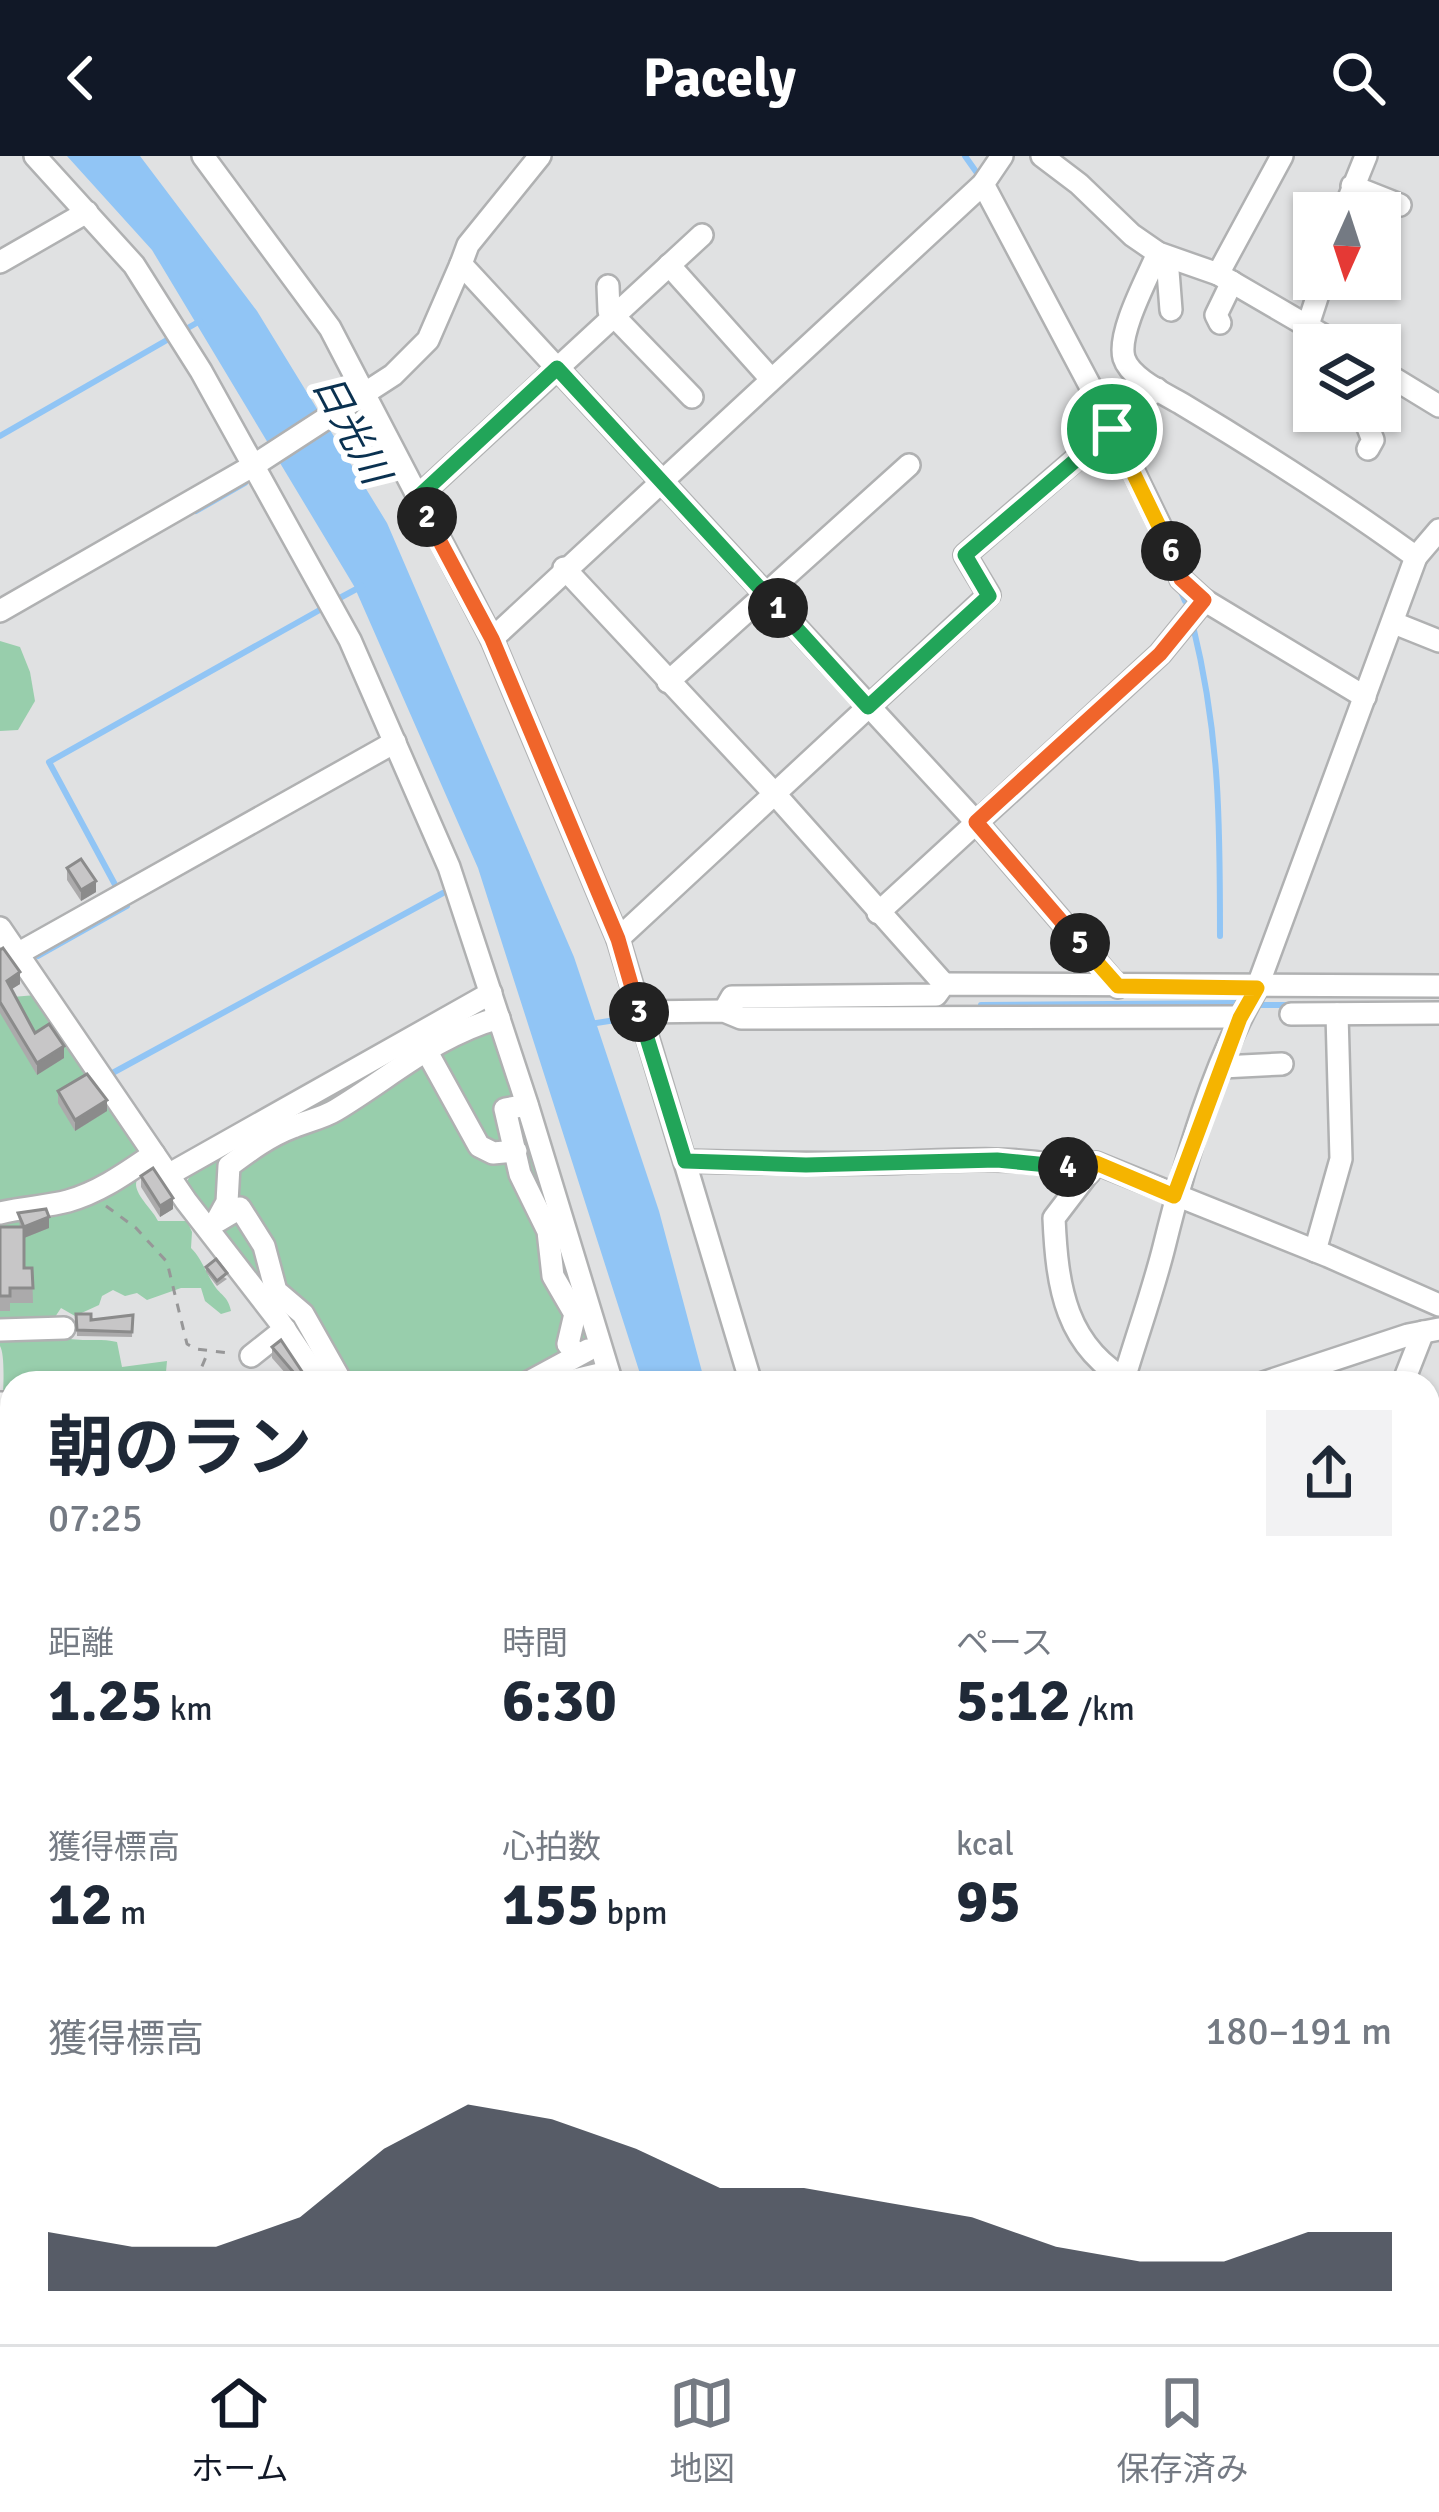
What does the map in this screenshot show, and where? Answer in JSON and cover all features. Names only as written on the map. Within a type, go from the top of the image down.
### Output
[{"type":"street","points":[[35,156],[134,266],[201,370],[350,640],[449,867],[608,1371]]},
{"type":"street","points":[[0,611],[254,466],[393,375],[428,340],[468,245],[540,156]]},
{"type":"street","points":[[492,639],[563,568],[982,184],[1002,156]]},
{"type":"street","points":[[1042,156],[1079,184],[1132,236],[1163,256],[1225,278],[1305,324]]},
{"type":"street","points":[[1220,323],[1216,315],[1225,278],[1282,156]]},
{"type":"street","points":[[1350,192],[1366,156]]},
{"type":"street","points":[[206,157],[331,328],[361,397],[492,639],[618,939],[747,1371]]},
{"type":"street","points":[[982,184],[1112,429],[1181,579],[1204,600],[1365,697]]},
{"type":"street","points":[[1352,186],[1367,192]]},
{"type":"street","points":[[0,262],[88,212]]},
{"type":"street","points":[[417,498],[702,235]]},
{"type":"street","points":[[1163,256],[1171,310]]},
{"type":"street","points":[[1163,256],[1130,316],[1123,355],[1126,364],[1157,389],[1318,486],[1416,557]]},
{"type":"street","points":[[461,264],[976,822],[1118,986]]},
{"type":"street","points":[[669,265],[771,380]]},
{"type":"street","points":[[608,286],[609,311],[692,398]]},
{"type":"street","points":[[1401,383],[1439,406]]},
{"type":"street","points":[[618,939],[989,596],[965,555],[1157,389]]},
{"type":"street","points":[[1368,449],[1373,440],[1370,432]]},
{"type":"street","points":[[668,682],[909,465]]},
{"type":"street","points":[[1132,1371],[1156,1304],[1174,1196],[1240,1018],[1257,988],[1416,557],[1439,530]]},
{"type":"street","points":[[563,568],[774,793],[837,883],[878,913],[944,984],[1439,986]]},
{"type":"street","points":[[878,913],[1160,654],[1204,600]]},
{"type":"street","points":[[1394,623],[1439,641]]},
{"type":"street","points":[[19,953],[395,742]]},
{"type":"street","points":[[0,928],[168,1175],[210,1224],[313,1371]]},
{"type":"street","points":[[724,1011],[732,997],[936,995],[944,984]]},
{"type":"street","points":[[168,1175],[400,1055],[491,994]]},
{"type":"street","points":[[639,1012],[724,1011],[741,1018],[1240,1018]]},
{"type":"street","points":[[1291,1014],[1439,1013]]},
{"type":"street","points":[[1315,1251],[1340,1159],[1337,1014]]},
{"type":"street","points":[[210,1224],[227,1202],[229,1166],[268,1138],[335,1111],[400,1055],[426,1050],[470,1026],[499,1018]]},
{"type":"street","points":[[426,1050],[479,1146],[493,1153],[516,1151]]},
{"type":"street","points":[[1222,1067],[1282,1064]]},
{"type":"street","points":[[527,1105],[505,1109],[520,1174],[548,1232],[553,1276],[574,1314],[568,1344],[577,1355]]},
{"type":"street","points":[[0,1214],[82,1196],[154,1154]]},
{"type":"street","points":[[685,1161],[806,1165],[997,1160],[1058,1164],[1088,1173]]},
{"type":"street","points":[[1096,1371],[1074,1331],[1056,1268],[1054,1218],[1096,1163],[1439,1305]]},
{"type":"street","points":[[210,1224],[240,1208],[264,1246],[276,1291],[303,1314],[335,1371]]},
{"type":"street","points":[[0,1330],[64,1328]]},
{"type":"street","points":[[251,1356],[285,1329]]},
{"type":"street","points":[[1319,1371],[1431,1331]]},
{"type":"street","points":[[1409,1371],[1431,1331]]},
{"type":"street","points":[[548,1371],[600,1346]]},
{"type":"path","points":[[82,1196],[121,1215],[166,1262],[187,1344],[209,1350],[200,1371]]},
{"type":"green space","points":[[0,641],[20,647],[30,672],[35,701],[18,730],[0,731]]},
{"type":"green space","points":[[36,995],[47,1018],[66,1033],[110,1109],[144,1154],[136,1182],[139,1194],[158,1221],[187,1221],[191,1248],[231,1311],[221,1314],[205,1301],[201,1288],[181,1288],[147,1300],[137,1293],[125,1296],[113,1290],[102,1296],[99,1305],[75,1316],[61,1308],[55,1317],[58,1335],[117,1342],[122,1367],[167,1361],[166,1371],[3,1371],[0,998]]},
{"type":"green space","points":[[494,1028],[598,1371],[322,1371],[186,1183],[196,1166],[362,1070]]},
{"type":"water","points":[[67,156],[140,156],[257,311],[387,523],[574,957],[659,1211],[702,1371],[639,1371],[478,868],[354,586],[152,250]]},
{"type":"building","points":[[81,859],[96,881],[81,890],[67,868]]},
{"type":"building","points":[[3,948],[20,972],[7,981],[35,1033],[49,1024],[64,1046],[37,1063],[0,1002]]},
{"type":"building","points":[[87,1074],[107,1100],[75,1120],[58,1091]]},
{"type":"building","points":[[153,1168],[173,1198],[160,1206],[141,1176]]},
{"type":"building","points":[[46,1209],[49,1217],[24,1227],[18,1213]]},
{"type":"building","points":[[0,1227],[24,1227],[24,1268],[32,1268],[33,1288],[10,1288],[10,1296],[0,1296]]},
{"type":"building","points":[[216,1259],[227,1273],[217,1281],[206,1267]]},
{"type":"building","points":[[76,1314],[91,1314],[91,1320],[133,1315],[132,1332],[77,1330]]},
{"type":"building","points":[[281,1340],[302,1371],[292,1371],[272,1347]]},
{"type":"waterway","points":[[965,156],[977,173]]},
{"type":"waterway","points":[[0,436],[200,321]]},
{"type":"waterway","points":[[196,511],[245,483]]},
{"type":"waterway","points":[[336,600],[362,586]]},
{"type":"waterway","points":[[1179,587],[1185,601]]},
{"type":"waterway","points":[[119,892],[49,762],[325,607]]},
{"type":"waterway","points":[[1193,626],[1213,743],[1220,936]]},
{"type":"waterway","points":[[107,1076],[443,893]]},
{"type":"waterway","points":[[38,956],[127,906]]},
{"type":"waterway","points":[[981,1005],[1236,1003]]},
{"type":"waterway","points":[[1258,1005],[1291,1005]]},
{"type":"waterway","points":[[590,1024],[628,1018]]},
{"type":"route","points":[[557,368],[868,707],[989,596],[965,555],[1112,429],[1181,579],[1204,600],[1160,654],[976,822],[1118,986],[1257,988],[1240,1018],[1174,1196],[1096,1163],[1088,1173],[1058,1164],[997,1160],[806,1165],[685,1161],[618,939],[492,639],[417,498],[557,368]]},
{"type":"water label","name":"日光川","points":[[351,429]]}]
